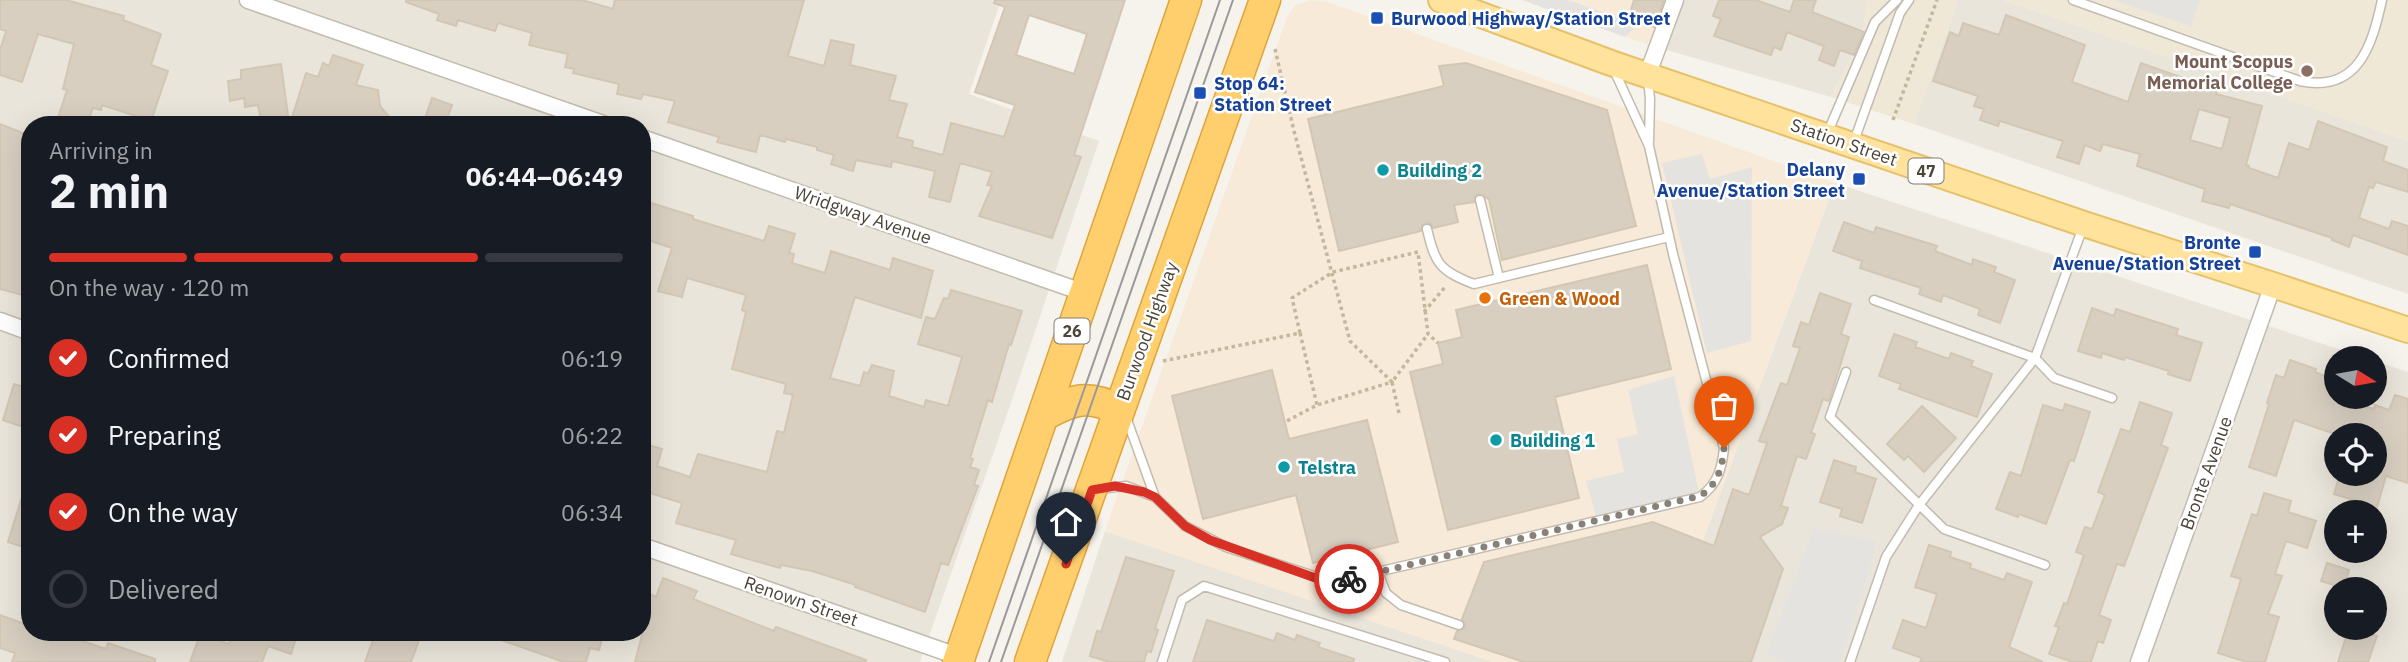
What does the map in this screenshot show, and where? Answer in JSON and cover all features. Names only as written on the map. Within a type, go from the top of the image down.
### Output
[{"type":"highway","name":"26","points":[[959,659],[1186,0]]},
{"type":"highway","name":"Burwood Highway","points":[[1030,662],[1265,0]]},
{"type":"highway","points":[[1044,415],[1063,404],[1081,399],[1104,402],[1119,410]]},
{"type":"main road","name":"Station Street","points":[[1446,1],[1647,76],[2084,225],[2408,330]]},
{"type":"street","points":[[248,0],[580,116]]},
{"type":"street","points":[[1647,76],[1675,0]]},
{"type":"street","name":"Wridgway Avenue","points":[[651,141],[1085,293]]},
{"type":"street","name":"Bronte Avenue","points":[[2139,662],[2273,285]]},
{"type":"street","points":[[0,321],[21,329]]},
{"type":"street","name":"Renown Street","points":[[651,549],[959,659]]},
{"type":"lane","points":[[1826,137],[1869,33],[1875,22],[1897,0]]},
{"type":"lane","points":[[1853,145],[1900,13],[1909,0]]},
{"type":"lane","points":[[2073,0],[2315,84],[2341,79],[2363,59],[2382,0]]},
{"type":"lane","points":[[1119,410],[1126,417],[1155,497],[1175,518],[1196,533],[1226,547],[1329,581],[1378,572],[1700,496],[1714,484],[1724,448],[1669,237],[1649,146],[1611,63]]},
{"type":"lane","points":[[1647,76],[1650,99],[1649,146]]},
{"type":"lane","points":[[1480,200],[1499,278]]},
{"type":"lane","points":[[1850,662],[1886,557],[1919,505],[2035,358],[2084,225]]},
{"type":"lane","points":[[1427,229],[1433,256],[1442,268],[1474,284],[1669,237]]},
{"type":"lane","points":[[1874,300],[2035,358],[2054,378],[2112,398]]},
{"type":"lane","points":[[1846,372],[1830,417],[1919,505],[1944,529],[2045,565]]},
{"type":"lane","points":[[1092,490],[1126,486],[1155,497]]},
{"type":"lane","points":[[1378,572],[1386,593],[1401,605],[1459,625]]},
{"type":"lane","points":[[1162,662],[1182,600],[1204,586],[1445,662]]},
{"type":"path","points":[[1893,120],[1937,0]]},
{"type":"path","points":[[1274,46],[1350,341],[1392,382],[1399,413]]},
{"type":"path","points":[[1317,405],[1292,298],[1333,272],[1418,253],[1428,334],[1438,343]]},
{"type":"path","points":[[1424,312],[1445,287]]},
{"type":"path","points":[[1163,361],[1300,333]]},
{"type":"path","points":[[1285,422],[1317,405],[1392,382],[1428,334]]},
{"type":"shaded area","points":[[0,0],[1001,0],[969,94],[1099,141],[920,662],[0,662]]},
{"type":"shaded area","points":[[1312,0],[1328,2],[1835,183],[1658,662],[1493,662],[1105,531],[1287,17],[1295,5]]},
{"type":"shaded area","points":[[1522,0],[1665,0],[1649,45]]},
{"type":"shaded area","points":[[1522,0],[1568,0],[1638,24],[1625,37]]},
{"type":"shaded area","points":[[1665,0],[1867,0],[1863,33],[1831,97],[1649,45]]},
{"type":"shaded area","points":[[1867,0],[1958,0],[1914,124],[1831,97],[1863,33]]},
{"type":"shaded area","points":[[1958,0],[2004,0],[2408,141],[2408,294],[1914,124]]},
{"type":"shaded area","name":"Mount Scopus Memorial College","points":[[2004,0],[2408,0],[2408,141]]},
{"type":"shaded area","points":[[2114,0],[2200,0],[2191,26]]},
{"type":"shaded area","points":[[1702,154],[1710,179],[1752,167],[1751,341],[1707,353],[1662,163]]},
{"type":"shaded area","points":[[1835,183],[2330,346],[2324,346],[2324,410],[2387,410],[2387,365],[2408,372],[2408,662],[1658,662]]},
{"type":"shaded area","points":[[1674,376],[1700,497],[1597,520],[1586,481],[1624,472],[1617,439],[1638,434],[1628,390]]},
{"type":"shaded area","points":[[1814,529],[1876,541],[1870,569],[1839,662],[1784,662],[1784,659],[1766,655]]},
{"type":"shaded area","points":[[1105,531],[1493,662],[1062,662]]},
{"type":"building","points":[[0,0],[66,0],[124,16],[123,20],[161,34],[151,65],[168,71],[153,116],[136,116],[102,105],[101,110],[93,108],[90,116],[59,116],[67,90],[63,89],[74,44],[38,34],[22,82],[0,75],[0,50],[6,31],[0,29]]},
{"type":"building","points":[[582,0],[613,9],[615,0],[804,0],[788,56],[824,66],[831,40],[854,45],[850,65],[896,76],[889,100],[907,104],[897,137],[913,141],[912,147],[943,155],[951,123],[1004,137],[1015,105],[975,92],[1005,7],[994,3],[995,0],[1125,0],[1074,155],[1081,157],[1052,238],[979,216],[992,186],[987,185],[992,172],[960,163],[950,202],[929,197],[935,171],[892,161],[891,167],[856,160],[853,171],[831,164],[834,155],[817,150],[817,147],[760,135],[756,152],[717,142],[719,137],[668,122],[675,101],[643,94],[641,99],[617,94],[619,84],[573,73],[574,69],[565,67],[568,54],[529,45],[532,33],[498,23],[495,31],[458,20],[456,26],[437,20],[439,14],[406,2]],"holes":[[[1029,15],[1087,34],[1074,74],[1016,55]]]},
{"type":"building","points":[[1634,0],[1664,0],[1654,27],[1629,17]]},
{"type":"building","points":[[1719,0],[1756,0],[1790,12],[1794,0],[1816,0],[1812,12],[1864,32],[1854,55],[1840,50],[1834,66],[1819,60],[1824,46],[1787,32],[1781,50],[1774,47],[1771,55],[1714,36],[1721,19],[1713,16]]},
{"type":"building","points":[[2006,15],[2085,45],[2072,82],[2128,102],[2141,63],[2218,87],[2216,94],[2262,106],[2246,165],[2278,178],[2289,143],[2309,150],[2318,121],[2387,147],[2383,161],[2408,170],[2408,192],[2376,182],[2373,188],[2369,187],[2359,218],[2389,229],[2392,221],[2408,226],[2408,255],[2353,235],[2349,247],[2332,238],[2230,204],[2229,208],[2202,201],[2205,189],[2137,166],[2140,154],[2103,144],[2100,151],[2085,145],[2079,164],[2057,157],[2063,141],[2000,121],[1998,126],[1980,120],[1984,109],[1974,106],[1978,96],[1933,81],[1950,32],[1959,36],[1963,23],[1999,35]],"holes":[[[2199,109],[2230,118],[2222,149],[2190,140]]]},
{"type":"building","points":[[333,55],[363,65],[356,85],[378,90],[380,106],[388,116],[293,116],[306,73],[318,77],[323,63],[329,66]]},
{"type":"building","points":[[1466,63],[1607,110],[1636,226],[1502,260],[1489,199],[1479,194],[1475,196],[1474,202],[1454,205],[1458,222],[1433,228],[1426,223],[1422,225],[1421,231],[1339,251],[1308,119],[1444,86],[1439,66]]},
{"type":"building","points":[[281,64],[288,116],[260,116],[258,105],[245,107],[244,98],[230,101],[228,81],[241,79],[241,70]]},
{"type":"building","points":[[432,98],[452,105],[448,116],[426,116]]},
{"type":"building","points":[[0,124],[21,132],[21,295],[0,289]]},
{"type":"building","points":[[651,203],[764,241],[769,226],[795,234],[789,253],[794,254],[792,263],[825,273],[831,251],[890,270],[893,258],[933,271],[921,318],[855,297],[830,378],[860,386],[864,372],[868,374],[872,365],[894,371],[889,396],[924,407],[926,400],[948,406],[962,357],[918,344],[926,317],[935,319],[944,298],[948,299],[951,290],[1022,311],[992,402],[988,400],[970,458],[973,459],[970,467],[979,470],[974,485],[978,486],[948,565],[941,563],[925,612],[812,571],[781,565],[780,568],[731,554],[736,540],[676,523],[682,503],[651,493],[651,446],[662,449],[657,466],[690,477],[698,454],[767,472],[777,431],[784,433],[793,395],[784,393],[786,384],[732,369],[746,312],[742,310],[746,295],[687,278],[682,297],[658,291],[672,248],[651,241]]},
{"type":"building","points":[[1844,222],[1874,233],[1876,227],[1937,246],[1935,251],[1972,265],[1973,259],[1996,267],[1994,272],[2015,280],[2000,323],[1978,315],[1980,309],[1943,295],[1941,302],[1919,294],[1921,288],[1860,268],[1862,261],[1833,251]]},
{"type":"building","points":[[1647,265],[1671,369],[1555,397],[1579,498],[1448,530],[1410,372],[1443,364],[1438,343],[1462,337],[1456,310]]},
{"type":"building","points":[[1820,293],[1851,304],[1841,334],[1849,337],[1829,401],[1823,399],[1811,433],[1815,434],[1806,459],[1797,456],[1781,506],[1788,508],[1782,524],[1760,537],[1783,569],[1751,662],[1524,662],[1454,639],[1457,631],[1465,628],[1462,619],[1484,562],[1653,522],[1714,546],[1733,489],[1749,495],[1767,443],[1759,441],[1781,383],[1787,385],[1800,348],[1793,346],[1801,322],[1809,325]]},
{"type":"building","points":[[2092,308],[2114,316],[2116,309],[2178,329],[2176,335],[2202,343],[2190,381],[2168,374],[2169,371],[2125,357],[2124,360],[2102,353],[2101,358],[2078,351]]},
{"type":"building","points":[[1894,334],[1917,342],[1915,347],[1949,359],[1951,353],[1973,361],[1971,366],[1992,374],[1977,417],[1899,389],[1901,384],[1879,376]]},
{"type":"building","points":[[2290,360],[2316,369],[2315,372],[2324,375],[2324,410],[2389,410],[2395,395],[2408,399],[2408,483],[2387,476],[2387,423],[2324,423],[2324,430],[2294,420],[2276,476],[2249,467],[2276,375],[2284,378]]},
{"type":"building","name":"Telstra","points":[[1272,370],[1289,439],[1367,420],[1398,542],[1313,563],[1296,495],[1203,519],[1172,396]]},
{"type":"building","points":[[14,384],[21,386],[21,426],[3,420]]},
{"type":"building","points":[[2140,402],[2172,413],[2161,445],[2168,448],[2124,566],[2117,564],[2099,615],[2111,620],[2103,643],[2098,641],[2091,662],[2073,662],[2049,654],[2059,627],[2055,626],[2064,603],[2067,604],[2084,555],[2076,552],[2085,527],[2092,529],[2105,495],[2098,492],[2121,429],[2130,432]]},
{"type":"building","points":[[2065,404],[2090,412],[2074,461],[2070,460],[2046,524],[1996,509],[2010,472],[2021,476],[2043,405],[2063,411]]},
{"type":"building","points":[[1922,406],[1956,438],[1924,472],[1908,456],[1904,460],[1887,444]]},
{"type":"building","points":[[1834,460],[1856,467],[1855,472],[1876,479],[1862,523],[1840,516],[1842,509],[1820,502]]},
{"type":"building","points":[[2336,486],[2383,486],[2379,500],[2354,500],[2334,494]]},
{"type":"building","points":[[2264,493],[2291,501],[2288,512],[2316,521],[2307,548],[2286,541],[2275,574],[2282,576],[2268,614],[2279,617],[2265,662],[2247,662],[2218,653],[2241,579],[2231,576],[2252,514],[2257,516]]},
{"type":"building","points":[[21,500],[21,546],[8,542]]},
{"type":"building","points":[[1929,545],[1951,552],[1950,557],[1971,564],[1970,568],[2004,580],[2007,573],[2032,582],[2009,647],[2043,662],[1920,662],[1922,658],[1893,648],[1903,620],[1926,628],[1937,594],[1915,587]]},
{"type":"building","points":[[1126,557],[1174,571],[1155,629],[1158,630],[1151,652],[1147,651],[1144,662],[1109,662],[1090,656],[1097,631],[1101,632]]},
{"type":"building","points":[[2327,563],[2349,570],[2347,577],[2324,577],[2324,582],[2321,581]]},
{"type":"building","points":[[663,578],[697,591],[693,599],[774,631],[776,627],[866,662],[635,662],[640,641],[651,641],[651,594],[656,597]]},
{"type":"building","points":[[0,615],[21,623],[21,641],[82,641],[106,649],[108,643],[155,659],[155,662],[12,662],[15,653],[0,648]]},
{"type":"building","points":[[1207,620],[1274,641],[1277,633],[1295,640],[1297,635],[1320,643],[1318,647],[1354,659],[1353,662],[1193,662]]},
{"type":"building","points":[[2345,640],[2376,640],[2368,662],[2338,662]]},
{"type":"building","points":[[198,641],[229,644],[230,641],[295,641],[291,654],[268,646],[262,662],[190,662]]},
{"type":"building","points":[[373,641],[419,641],[411,662],[365,662]]},
{"type":"building","points":[[504,641],[602,641],[599,650],[590,648],[586,662],[564,662]]},
{"type":"tram line","points":[[989,662],[1220,0]]},
{"type":"tram line","points":[[1001,662],[1233,0]]},
{"type":"way so far","points":[[1349,579],[1700,496],[1709,491],[1719,474],[1724,448]]},
{"type":"place","name":"Burwood Highway/Station Street","points":[[1377,18]]},
{"type":"place","name":"Mount Scopus Memorial College","points":[[2307,71]]},
{"type":"place","name":"Stop 64: Station Street","points":[[1200,93]]},
{"type":"place","name":"Building 2","points":[[1383,170]]},
{"type":"place","name":"Delany Avenue/Station Street","points":[[1859,179]]},
{"type":"place","name":"Bronte Avenue/Station Street","points":[[2255,252]]},
{"type":"place","name":"Green & Wood","points":[[1485,298]]},
{"type":"place","name":"Building 1","points":[[1496,440]]},
{"type":"place","name":"Telstra","points":[[1284,467]]},
{"type":"route","points":[[1066,564],[1092,490],[1126,486],[1155,497],[1185,526],[1210,540],[1321,580],[1349,579]]}]
